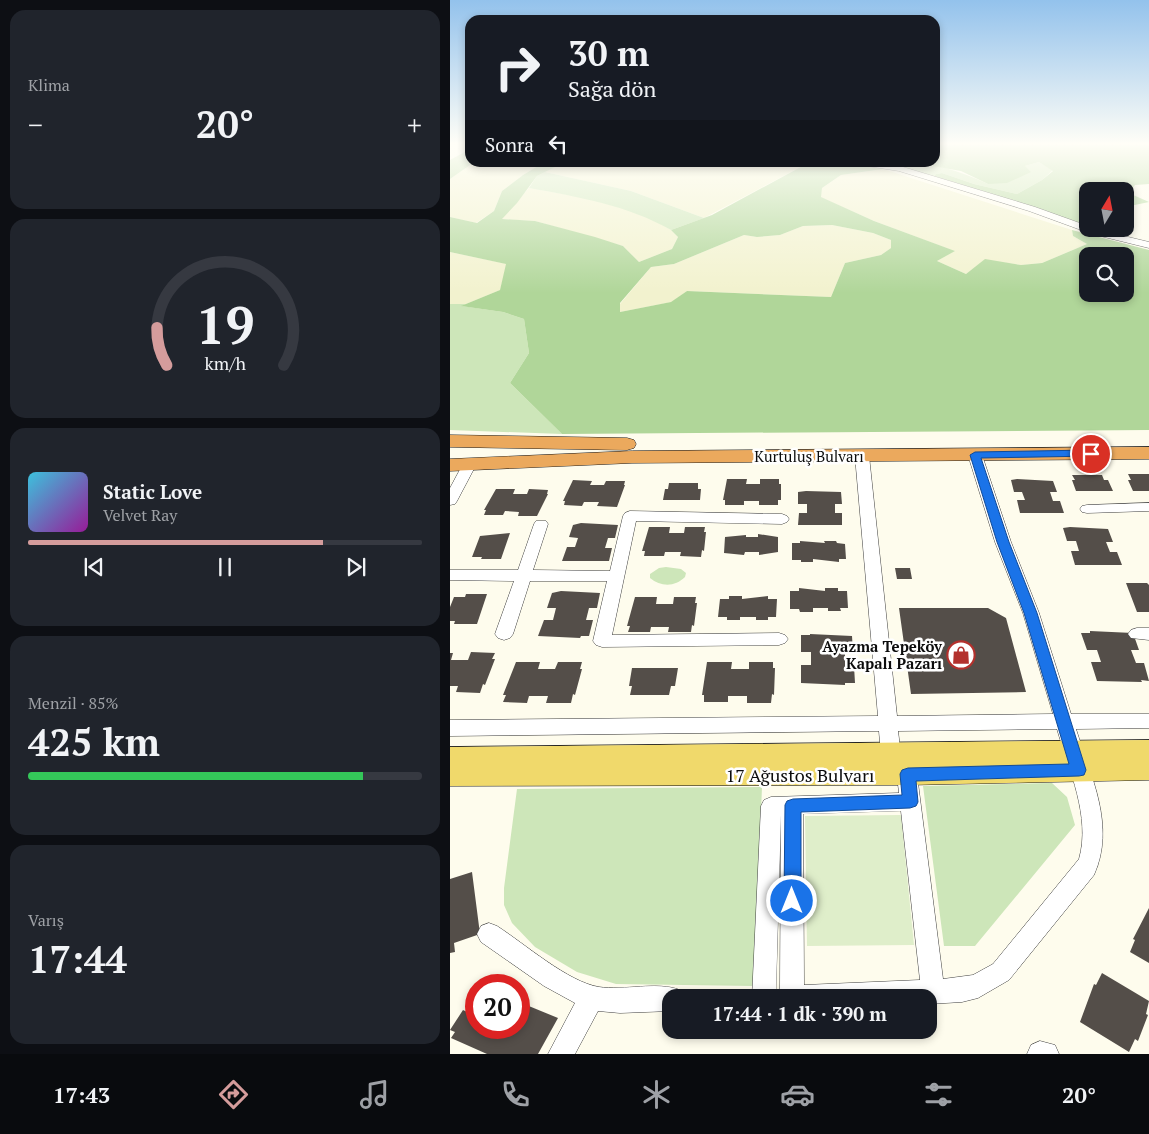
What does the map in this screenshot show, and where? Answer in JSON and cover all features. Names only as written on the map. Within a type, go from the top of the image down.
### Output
[{"type":"highway","points":[[459,465],[480,454],[482,446],[479,440]]},
{"type":"highway","name":"Kurtuluş Bulvarı","points":[[450,441],[654,444],[1149,440]]},
{"type":"highway","name":"Kurtuluş Bulvarı","points":[[459,465],[632,457],[1149,453]]},
{"type":"main road","name":"17 Ağustos Bulvarı","points":[[450,776],[908,774],[1076,761],[1149,750]]},
{"type":"main road","name":"17 Ağustos Bulvarı","points":[[450,757],[593,758],[891,755],[1076,761],[1149,770]]},
{"type":"street","points":[[983,194],[1032,209],[1095,232],[1149,245]]},
{"type":"street","points":[[937,992],[962,990],[978,986],[992,979],[1007,964],[1086,868],[1094,844],[1094,824],[1031,613],[1003,542],[975,455]]},
{"type":"street","points":[[862,456],[891,755]]},
{"type":"street","points":[[450,500],[459,465]]},
{"type":"street","points":[[1087,509],[1149,507]]},
{"type":"street","points":[[779,639],[602,642],[630,516],[782,518]]},
{"type":"street","points":[[504,634],[541,524]]},
{"type":"street","points":[[450,575],[617,576]]},
{"type":"street","points":[[450,728],[1149,721]]},
{"type":"street","points":[[908,774],[933,989]]},
{"type":"street","points":[[450,786],[491,776]]},
{"type":"street","points":[[764,989],[771,806],[910,802]]},
{"type":"street","points":[[792,989],[793,805]]},
{"type":"street","points":[[489,934],[571,989],[592,998],[617,1000],[662,999]]},
{"type":"street","points":[[562,1054],[592,998]]},
{"type":"street","points":[[1040,1054],[1046,1054]]},
{"type":"green space","points":[[450,194],[501,194],[494,211],[476,223],[450,217]]},
{"type":"green space","points":[[501,194],[524,194],[502,219],[535,221],[595,237],[623,246],[639,262],[672,249],[678,237],[671,230],[712,215],[750,194],[821,194],[821,197],[874,221],[955,251],[937,261],[966,274],[985,259],[1021,265],[1042,263],[1079,247],[1079,302],[1134,302],[1134,247],[1080,247],[1087,244],[1073,236],[1072,230],[1079,232],[1079,238],[1103,238],[1149,250],[1149,430],[562,434],[510,383],[529,353],[524,319],[503,312],[461,306],[500,290],[506,264],[450,252],[450,217],[477,223],[494,211]],"holes":[[[832,225],[873,233],[891,240],[891,248],[881,255],[845,263],[831,297],[687,291],[671,302],[620,312],[620,303],[651,267],[674,264],[744,235],[757,237],[780,235],[803,226]]]},
{"type":"green space","points":[[523,194],[564,194],[625,209],[654,220],[671,230],[678,237],[672,249],[639,262],[623,246],[535,221],[501,219]]},
{"type":"green space","points":[[560,194],[640,194],[704,218],[671,230],[637,214]]},
{"type":"green space","points":[[640,194],[749,194],[704,218]]},
{"type":"green space","points":[[821,194],[961,194],[1072,230],[1073,236],[1087,244],[1042,263],[1021,265],[985,260],[966,274],[937,261],[954,251],[874,221],[820,197]]},
{"type":"green space","points":[[993,194],[1079,194],[1079,224],[1015,201]]},
{"type":"green space","points":[[1134,195],[1149,202],[1134,205]]},
{"type":"green space","points":[[832,225],[873,233],[891,240],[891,248],[881,255],[845,263],[831,297],[687,291],[672,302],[620,312],[620,304],[651,267],[674,264],[744,235],[757,237],[780,235],[803,226]]},
{"type":"green space","points":[[450,252],[507,264],[500,290],[466,304],[450,304]]},
{"type":"green space","points":[[450,304],[466,304],[462,306],[503,312],[524,319],[529,353],[510,383],[562,434],[450,430]]},
{"type":"green space","points":[[659,568],[681,569],[686,573],[685,577],[677,583],[668,585],[650,578],[650,574]]},
{"type":"green space","points":[[1052,783],[1067,797],[1075,825],[975,946],[944,946],[923,786]]},
{"type":"green space","points":[[762,787],[754,986],[616,984],[577,972],[535,947],[512,923],[504,905],[504,888],[517,789]]},
{"type":"green space","points":[[901,815],[914,945],[807,946],[805,816]]},
{"type":"building","points":[[1128,474],[1149,474],[1149,491],[1133,491],[1128,480],[1131,480]]},
{"type":"building","points":[[1072,475],[1102,475],[1104,480],[1108,480],[1113,491],[1076,491],[1072,480],[1075,480]]},
{"type":"building","points":[[727,479],[747,479],[746,484],[760,484],[760,479],[779,479],[779,484],[781,484],[781,500],[778,500],[778,505],[759,505],[759,501],[744,501],[744,505],[725,505],[725,500],[723,500]]},
{"type":"building","points":[[573,480],[592,481],[590,485],[604,485],[606,481],[625,481],[625,485],[617,507],[597,506],[599,502],[584,502],[582,506],[564,505],[565,501],[563,501]]},
{"type":"building","points":[[1011,480],[1053,481],[1057,492],[1050,492],[1053,501],[1060,501],[1064,513],[1020,513],[1017,500],[1025,500],[1022,492],[1014,492]]},
{"type":"building","points":[[669,483],[698,483],[698,489],[701,489],[700,500],[663,500],[665,489],[668,489]]},
{"type":"building","points":[[496,489],[515,489],[513,494],[527,494],[529,489],[548,490],[548,494],[537,516],[518,516],[519,512],[505,511],[503,515],[484,515],[486,510],[484,510]]},
{"type":"building","points":[[798,492],[841,492],[842,504],[835,504],[835,513],[842,513],[842,525],[798,525],[799,513],[807,513],[807,504],[798,504]]},
{"type":"building","points":[[581,523],[618,525],[615,538],[608,538],[605,548],[612,548],[609,561],[562,561],[567,547],[575,547],[578,538],[569,537],[573,525]]},
{"type":"building","points":[[649,527],[670,527],[669,533],[684,533],[685,527],[705,527],[704,551],[702,550],[701,557],[680,556],[681,552],[665,552],[664,556],[644,556],[645,551],[642,551]]},
{"type":"building","points":[[1063,528],[1108,529],[1113,542],[1106,542],[1110,552],[1117,552],[1122,565],[1075,565],[1071,551],[1079,551],[1076,541],[1067,541]]},
{"type":"building","points":[[510,533],[501,559],[472,557],[480,536]]},
{"type":"building","points":[[758,534],[778,537],[778,552],[759,555],[759,552],[745,552],[744,555],[724,553],[725,537],[746,535],[746,537],[758,537]]},
{"type":"building","points":[[800,541],[825,543],[824,541],[836,541],[837,543],[845,544],[846,559],[839,559],[839,562],[813,559],[813,562],[792,560],[792,543],[800,543]]},
{"type":"building","points":[[895,568],[910,568],[912,579],[897,579]]},
{"type":"building","points":[[1126,583],[1147,583],[1149,585],[1149,612],[1137,612]]},
{"type":"building","points":[[799,588],[825,591],[825,588],[838,588],[838,591],[847,591],[848,608],[840,608],[841,611],[828,611],[828,608],[813,608],[813,612],[800,612],[799,609],[790,609],[790,591],[799,591]]},
{"type":"building","points":[[561,591],[600,593],[597,608],[589,608],[586,620],[593,620],[589,636],[581,636],[580,638],[538,636],[544,620],[553,620],[556,608],[547,608],[552,593]]},
{"type":"building","points":[[466,594],[487,594],[477,624],[454,624],[455,621],[450,621],[450,607],[454,597],[465,597]]},
{"type":"building","points":[[729,596],[742,596],[742,599],[768,596],[768,599],[777,599],[776,617],[768,617],[768,620],[756,620],[756,617],[740,617],[740,620],[727,620],[727,617],[718,617],[720,599],[729,599]]},
{"type":"building","points":[[635,597],[657,597],[656,604],[673,604],[674,597],[696,597],[694,626],[692,625],[691,632],[668,632],[669,627],[651,627],[650,632],[628,632],[630,626],[627,626]]},
{"type":"building","name":"Ayazma Tepeköy Kapalı Pazarı","points":[[899,608],[988,608],[1006,618],[1026,692],[911,694]]},
{"type":"building","points":[[1090,631],[1133,633],[1139,650],[1131,650],[1136,663],[1144,663],[1149,681],[1097,681],[1091,662],[1101,662],[1097,650],[1087,650],[1081,633],[1090,633]]},
{"type":"building","points":[[801,635],[852,636],[853,652],[845,652],[845,666],[854,666],[855,683],[845,683],[845,685],[801,683],[801,665],[811,665],[811,652],[801,652]]},
{"type":"building","points":[[471,652],[495,653],[492,659],[495,659],[480,693],[456,692],[458,686],[450,686],[450,653],[453,653],[451,660],[468,660]]},
{"type":"building","points":[[516,662],[540,662],[538,669],[555,669],[558,662],[582,662],[580,669],[582,669],[571,703],[546,703],[548,696],[529,696],[527,703],[503,702],[506,695],[503,695]]},
{"type":"building","points":[[707,662],[732,662],[731,669],[749,669],[749,662],[773,662],[773,668],[775,668],[774,695],[772,694],[771,703],[747,703],[747,696],[728,696],[728,702],[704,702],[704,695],[702,695]]},
{"type":"building","points":[[632,668],[678,668],[675,686],[671,686],[669,695],[630,695],[632,686],[629,686]]},
{"type":"building","points":[[472,872],[480,934],[454,943],[455,952],[450,953],[450,879]]},
{"type":"building","points":[[1149,908],[1149,963],[1130,952],[1135,940],[1133,939]]},
{"type":"building","points":[[1102,973],[1149,1001],[1146,1014],[1148,1015],[1138,1041],[1135,1039],[1129,1052],[1080,1022],[1094,984],[1096,985]]},
{"type":"building","points":[[530,1007],[558,1018],[538,1054],[487,1054],[451,1038],[455,1032],[450,1030],[463,1010],[465,1011],[465,1039],[530,1039]]},
{"type":"place","name":"Ayazma Tepeköy Kapalı Pazarı","points":[[961,655]]},
{"type":"route","points":[[792,901],[793,805],[910,802],[908,774],[1079,770],[1063,723],[1031,613],[1003,542],[975,455],[1091,454]]}]
